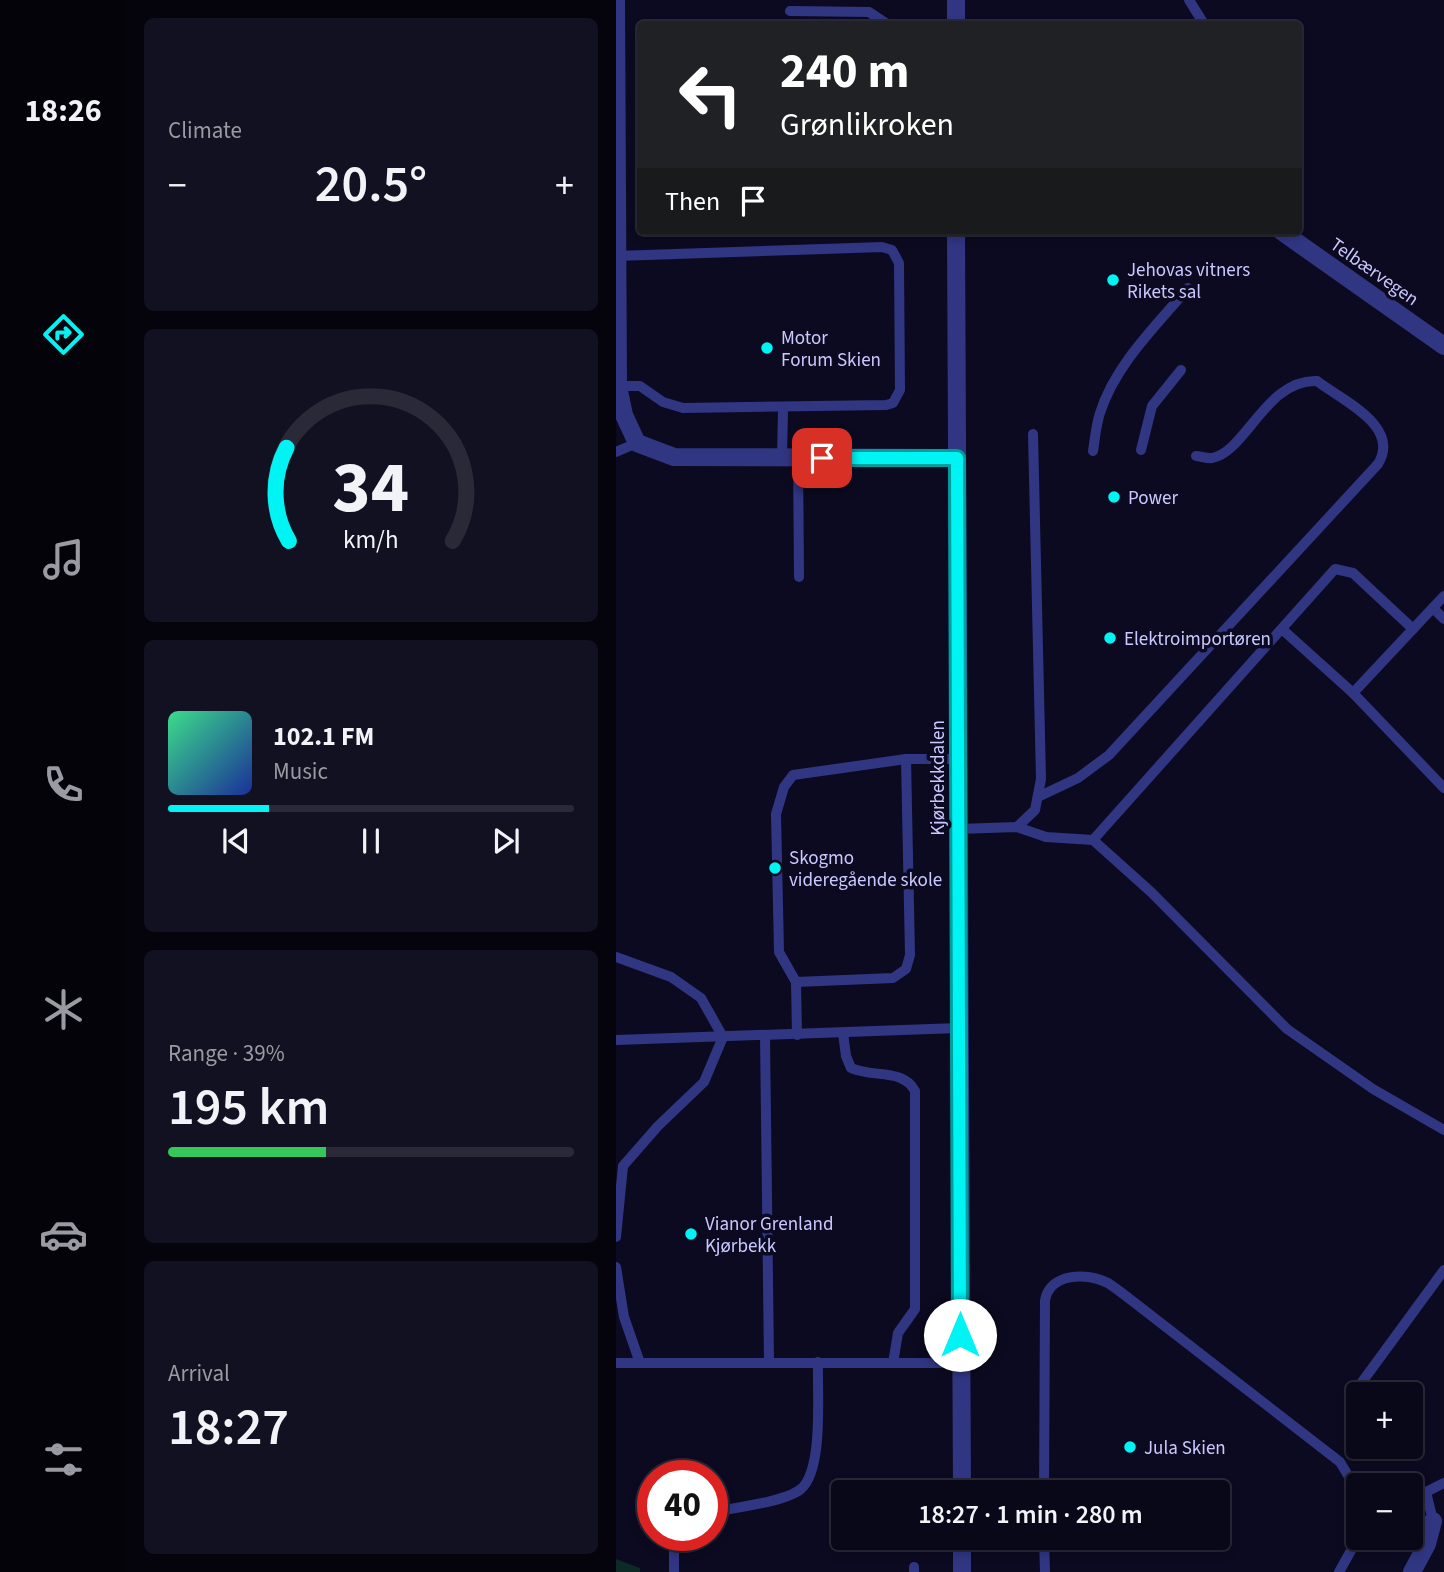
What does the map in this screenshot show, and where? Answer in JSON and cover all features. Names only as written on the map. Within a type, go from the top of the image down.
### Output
[{"type":"street","points":[[617,0],[618,386],[624,415],[638,443],[655,452],[674,457],[957,458]]},
{"type":"street","points":[[956,0],[956,21]]},
{"type":"street","name":"Kjørbekkdalen","points":[[956,235],[962,1480]]},
{"type":"street","name":"Telbærvegen","points":[[1287,235],[1444,346]]},
{"type":"street","points":[[1412,1572],[1427,1544],[1433,1521]]},
{"type":"street","points":[[962,1550],[962,1572]]},
{"type":"lane","points":[[1189,0],[1202,21]]},
{"type":"lane","points":[[790,11],[869,12],[882,21]]},
{"type":"lane","points":[[617,256],[882,247],[892,250],[899,263],[898,398],[886,405],[683,408],[663,402],[640,386],[618,386]]},
{"type":"lane","points":[[1093,451],[1100,414],[1110,389],[1133,353],[1188,288]]},
{"type":"lane","points":[[1141,450],[1152,406],[1181,370]]},
{"type":"lane","points":[[1040,796],[1078,778],[1109,755],[1378,464],[1385,453],[1386,444],[1377,426],[1317,381],[1308,381],[1294,385],[1272,402],[1226,450],[1212,458],[1196,456]]},
{"type":"lane","points":[[783,408],[790,458],[799,578]]},
{"type":"lane","points":[[1017,827],[1035,810],[1040,796],[1033,434]]},
{"type":"lane","points":[[616,452],[638,443]]},
{"type":"lane","points":[[1093,840],[1335,569],[1353,573],[1413,629]]},
{"type":"lane","points":[[1353,693],[1444,596]]},
{"type":"lane","points":[[1433,608],[1444,619]]},
{"type":"lane","points":[[1283,630],[1353,693],[1444,788]]},
{"type":"lane","points":[[797,1035],[796,982],[779,952],[776,814],[784,787],[793,775],[906,759],[958,759]]},
{"type":"lane","points":[[796,982],[893,978],[906,969],[910,955],[906,759]]},
{"type":"lane","points":[[958,829],[1017,827],[1046,836],[1093,840],[1151,892],[1287,1029],[1373,1089],[1444,1130]]},
{"type":"lane","points":[[616,957],[671,977],[701,998],[723,1037]]},
{"type":"lane","points":[[616,1040],[959,1028]]},
{"type":"lane","points":[[843,1033],[846,1056],[851,1068],[866,1074],[902,1076],[910,1081],[915,1091],[915,1309],[898,1332],[893,1363]]},
{"type":"lane","points":[[765,1036],[769,1362]]},
{"type":"lane","points":[[616,1237],[623,1166],[658,1126],[704,1082],[723,1037]]},
{"type":"lane","points":[[616,1267],[624,1317],[640,1363]]},
{"type":"lane","points":[[1361,1382],[1444,1270]]},
{"type":"lane","points":[[1044,1480],[1045,1301],[1052,1285],[1062,1279],[1076,1276],[1108,1283],[1340,1462],[1347,1473]]},
{"type":"lane","points":[[728,1508],[785,1496],[801,1489],[811,1475],[816,1458],[818,1362]]},
{"type":"lane","points":[[616,1363],[960,1363]]},
{"type":"lane","points":[[1433,1521],[1426,1492],[1444,1483]]},
{"type":"lane","points":[[1044,1550],[1045,1572]]},
{"type":"lane","points":[[1339,1572],[1351,1550]]},
{"type":"lane","points":[[674,1551],[674,1572]]},
{"type":"green space","points":[[616,1559],[640,1568],[640,1572],[616,1572]]},
{"type":"place","name":"Jehovas vitners Rikets sal","points":[[1113,280]]},
{"type":"place","name":"Motor Forum Skien","points":[[767,348]]},
{"type":"place","name":"Power","points":[[1114,497]]},
{"type":"place","name":"Elektroimportøren","points":[[1110,638]]},
{"type":"place","name":"Skogmo videregående skole","points":[[775,868]]},
{"type":"place","name":"Vianor Grenland Kjørbekk","points":[[691,1234]]},
{"type":"place","name":"Jula Skien","points":[[1130,1447]]},
{"type":"route","points":[[822,458],[957,458],[960,1335]]}]
